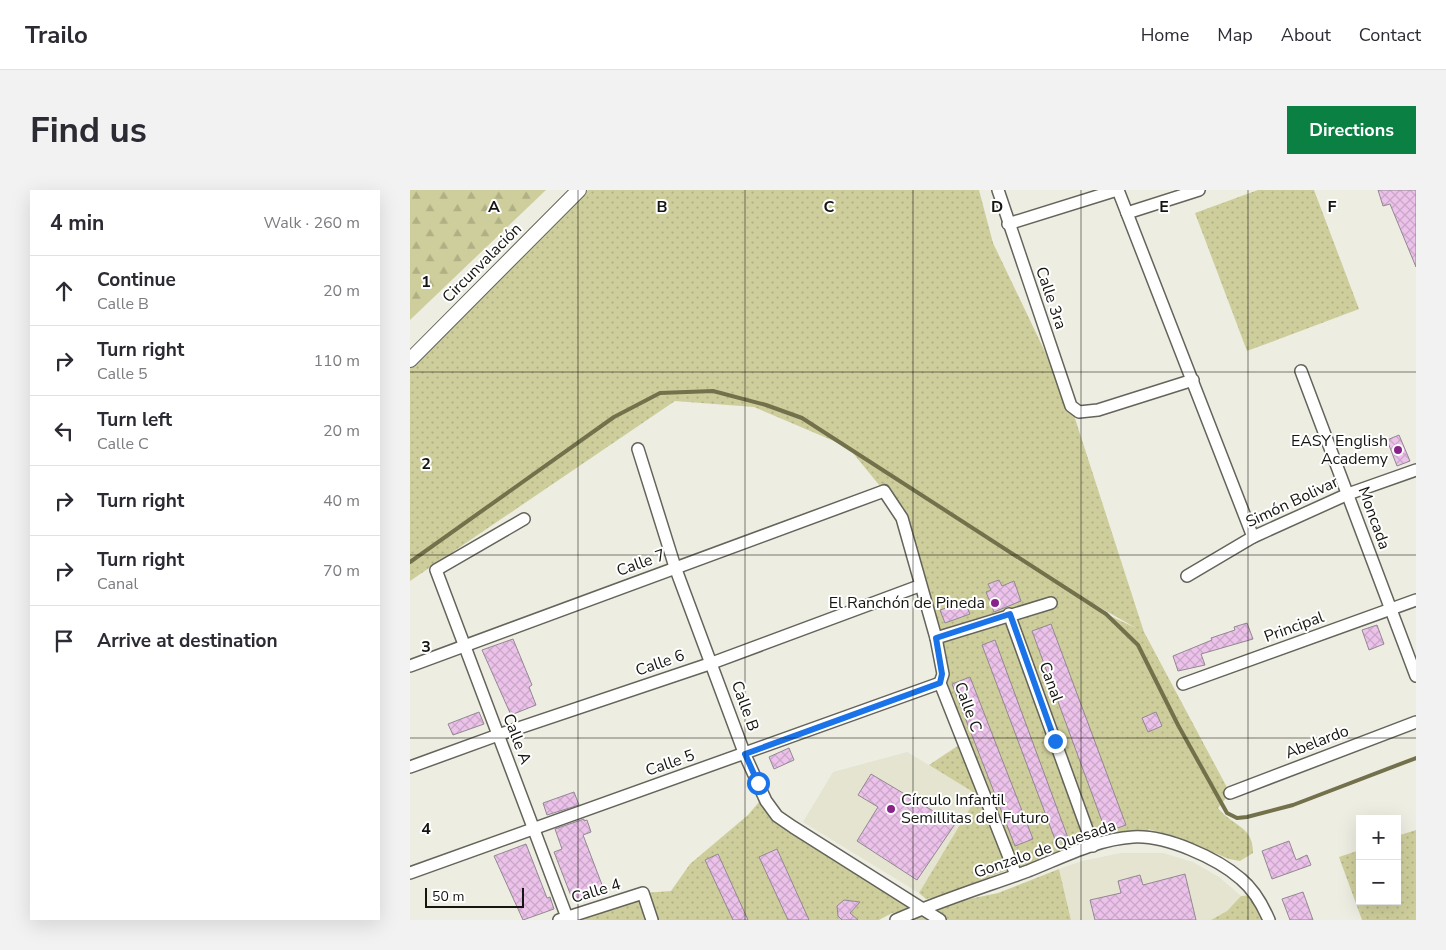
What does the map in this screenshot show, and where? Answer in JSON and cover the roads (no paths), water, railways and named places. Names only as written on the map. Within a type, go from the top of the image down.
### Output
[{"type":"street","name":"Circunvalación","points":[[410,360],[579,190]]},
{"type":"street","name":"Calle 3ra","points":[[998,190],[1071,406],[1079,412],[1098,410],[1193,380]]},
{"type":"street","points":[[1008,224],[1117,190],[1128,213],[1253,537]]},
{"type":"street","points":[[1128,213],[1200,190]]},
{"type":"street","name":"Moncada","points":[[1301,371],[1348,494],[1389,610],[1416,676]]},
{"type":"street","name":"Calle B","points":[[638,449],[675,567],[745,754],[766,801],[777,816],[940,920]]},
{"type":"street","name":"Simón Bolivar","points":[[1187,576],[1253,537],[1348,494],[1416,470]]},
{"type":"street","name":"Calle 7","points":[[410,666],[884,491]]},
{"type":"street","name":"Calle C","points":[[884,491],[902,518],[936,638],[942,674],[940,683],[1016,875]]},
{"type":"street","name":"Calle A","points":[[524,519],[436,570],[533,827],[565,919]]},
{"type":"street","name":"Calle 6","points":[[410,767],[498,735],[712,663],[920,586]]},
{"type":"street","name":"Principal","points":[[1183,684],[1416,600]]},
{"type":"street","points":[[936,638],[1051,603]]},
{"type":"street","name":"Canal","points":[[1010,614],[1093,846]]},
{"type":"street","name":"Calle 5","points":[[410,872],[940,683]]},
{"type":"street","name":"Abelardo","points":[[1230,793],[1416,722]]},
{"type":"street","name":"Gonzalo de Quesada","points":[[896,920],[1093,846],[1132,837],[1152,837],[1178,845],[1226,869],[1242,880],[1269,920]]},
{"type":"street","name":"Calle 4","points":[[565,919],[643,893],[652,920]]},
{"type":"waterway","points":[[410,562],[614,417],[660,393],[713,391],[766,405],[802,418],[1106,614],[1138,645],[1178,725],[1227,813],[1237,818],[1247,817],[1293,805],[1416,758]]},
{"type":"place","name":"EASY English Academy","points":[[1398,450]]},
{"type":"place","name":"El Ranchón de Pineda","points":[[995,603]]},
{"type":"place","name":"Círculo Infantil Semillitas del Futuro","points":[[891,809]]}]
